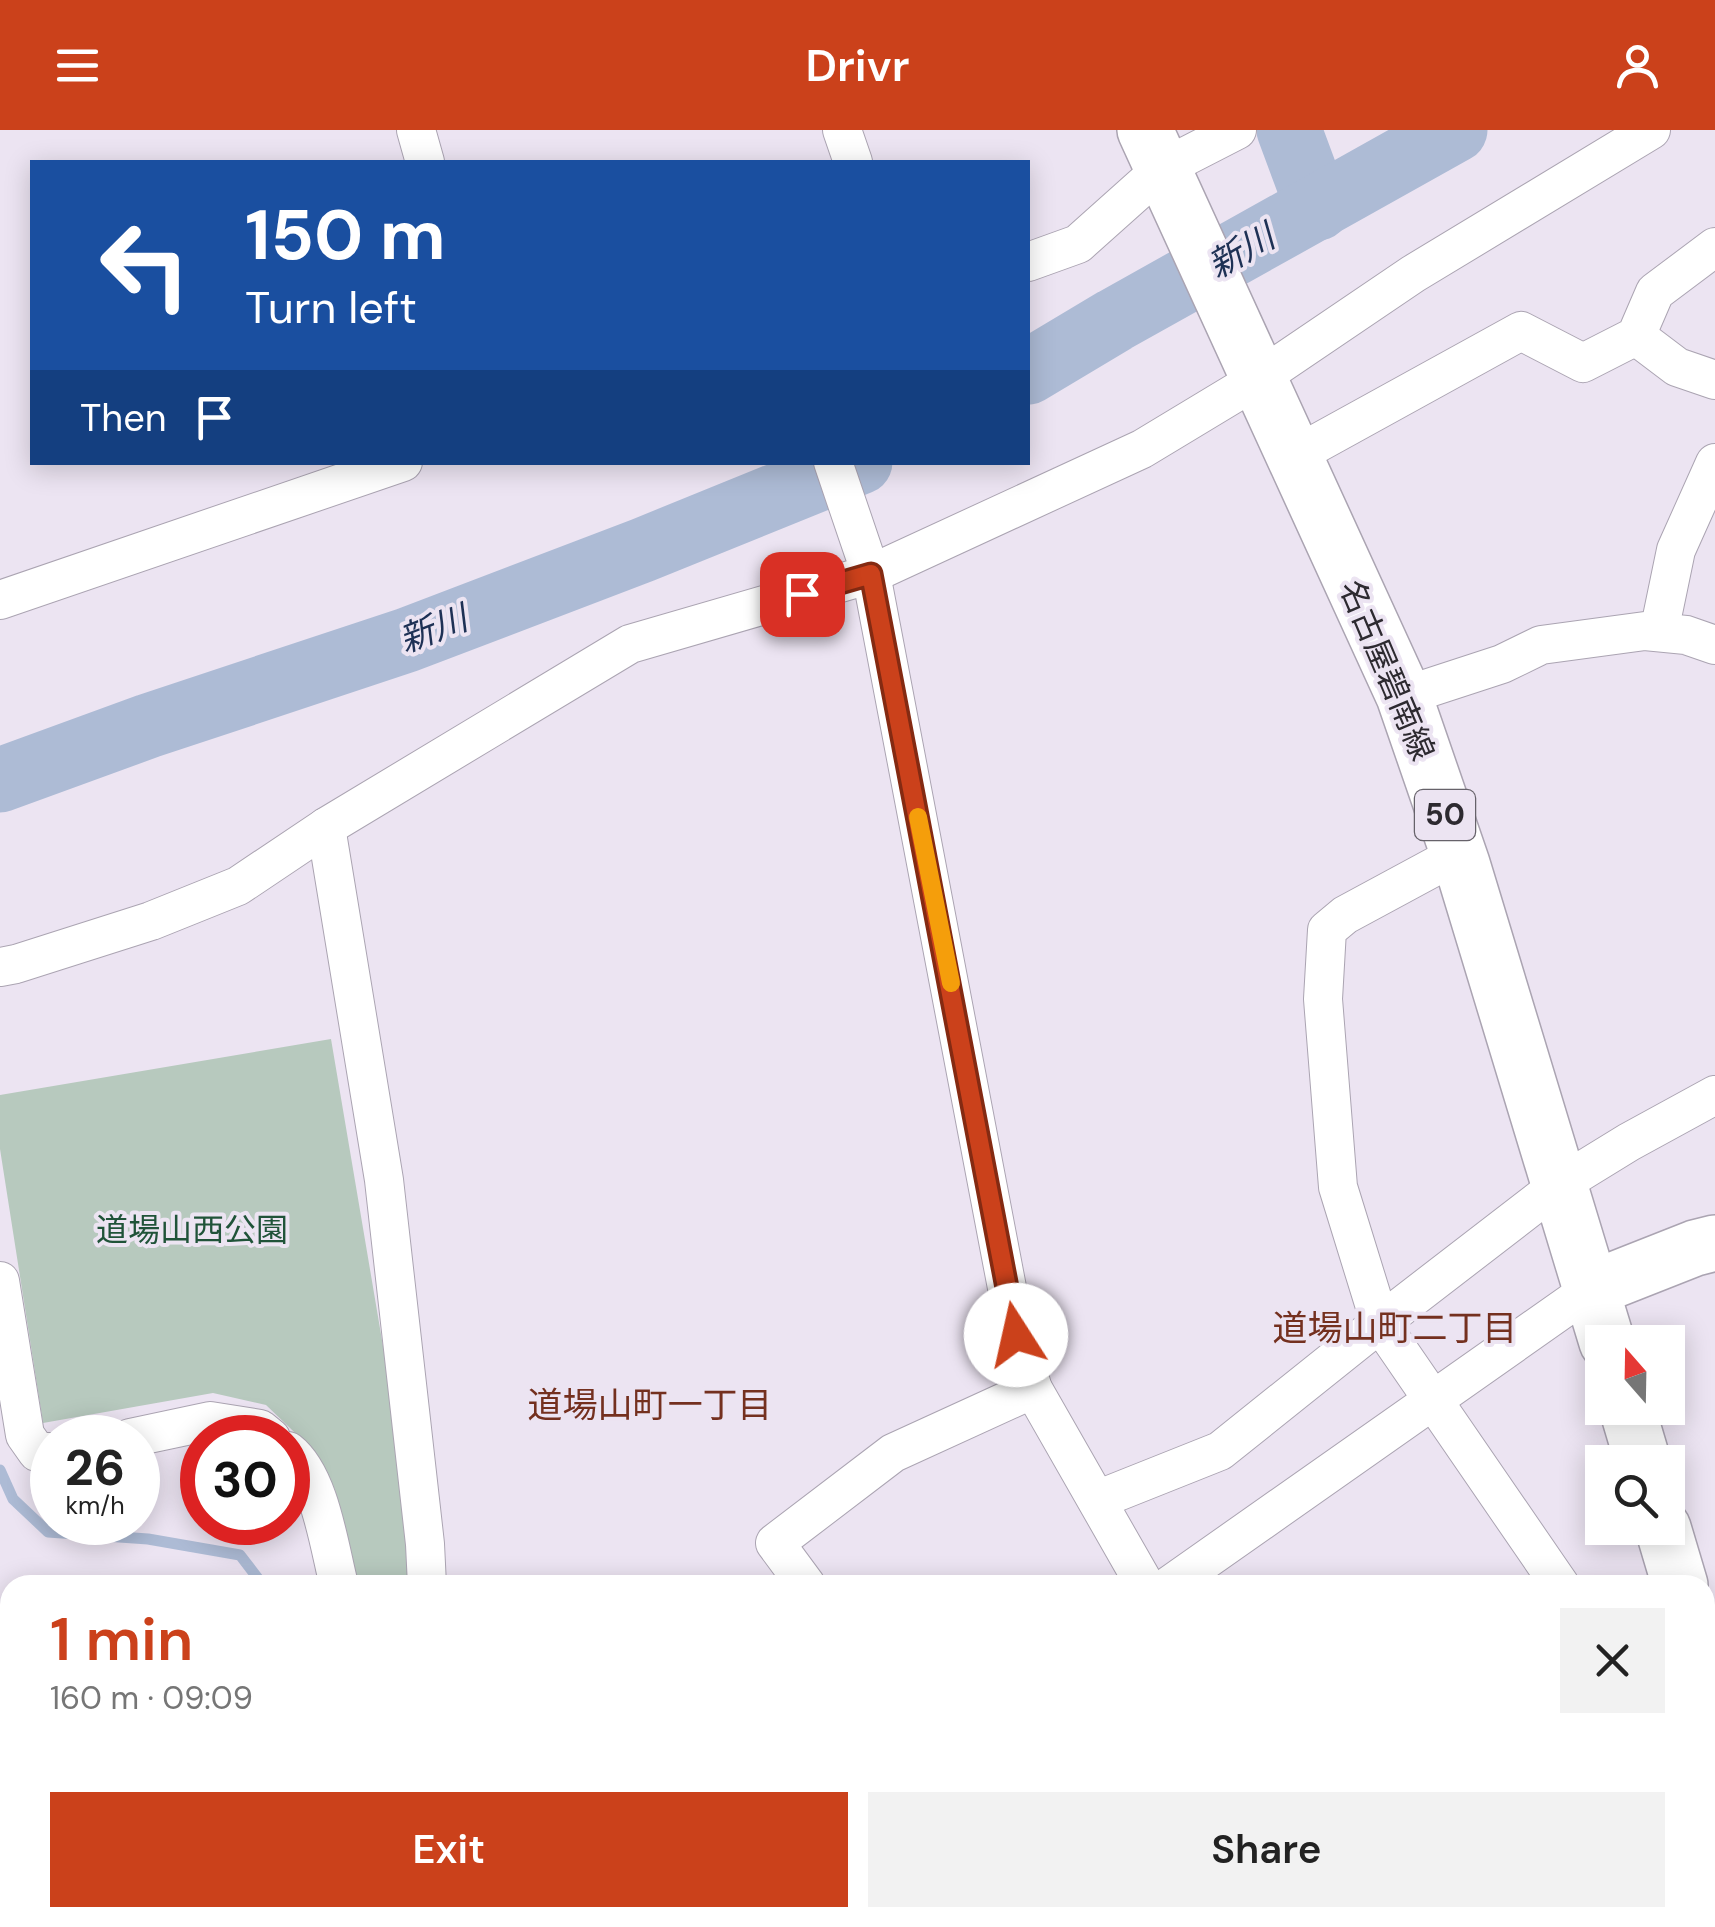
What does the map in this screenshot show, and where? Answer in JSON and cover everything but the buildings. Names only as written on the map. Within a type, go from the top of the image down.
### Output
[{"type":"main road","name":"名古屋碧南線","points":[[1161,162],[1404,696],[1458,854],[1602,1325]]},
{"type":"main road","points":[[1590,1289],[1715,1243]]},
{"type":"main road","points":[[1668,1545],[1677,1575]]},
{"type":"street","points":[[416,130],[425,160]]},
{"type":"street","points":[[842,130],[852,160]]},
{"type":"street","points":[[1030,261],[1078,244],[1161,162],[1237,130]]},
{"type":"street","points":[[0,967],[151,921],[238,886],[326,827],[630,644],[871,572],[1142,449],[1254,370],[1651,130]]},
{"type":"street","points":[[1294,456],[1522,331],[1583,363],[1636,336],[1655,292],[1715,247]]},
{"type":"street","points":[[1636,336],[1677,367],[1715,380]]},
{"type":"street","points":[[1659,632],[1676,550],[1715,463]]},
{"type":"street","points":[[0,600],[394,465]]},
{"type":"street","points":[[833,465],[871,572],[1016,1335],[1034,1389],[1140,1575]]},
{"type":"street","points":[[1404,696],[1502,664],[1541,645],[1645,631],[1686,635],[1715,644]]},
{"type":"street","points":[[326,827],[384,1180],[427,1575]]},
{"type":"street","points":[[1458,854],[1346,915],[1327,930],[1323,999],[1338,1187],[1380,1322],[1553,1575]]},
{"type":"street","points":[[1098,1500],[1220,1451],[1559,1185],[1715,1095]]},
{"type":"street","points":[[0,1281],[24,1434],[30,1442]]},
{"type":"street","points":[[1184,1575],[1590,1289]]},
{"type":"street","points":[[799,1575],[775,1543],[893,1452],[1034,1389]]},
{"type":"street","points":[[310,1485],[336,1575]]},
{"type":"green space","name":"道場山西公園","points":[[331,1039],[417,1547],[416,1575],[355,1575],[335,1490],[310,1447],[310,1415],[276,1415],[266,1405],[213,1393],[88,1415],[42,1415],[0,1149],[0,1095]]},
{"type":"waterway","points":[[1289,130],[1318,208]]},
{"type":"waterway","name":"新川","points":[[1030,371],[1455,130]]},
{"type":"waterway","name":"新川","points":[[0,780],[407,640],[853,465]]},
{"type":"waterway","points":[[0,1470],[13,1499],[48,1532],[148,1539],[240,1555],[255,1575]]},
{"type":"slow traffic","points":[[918,817],[951,983]]},
{"type":"district","name":"道場山町二丁目","points":[[1395,1328]]},
{"type":"district","name":"道場山町一丁目","points":[[650,1405]]},
{"type":"route","points":[[802,594],[871,574],[1016,1335]]}]
